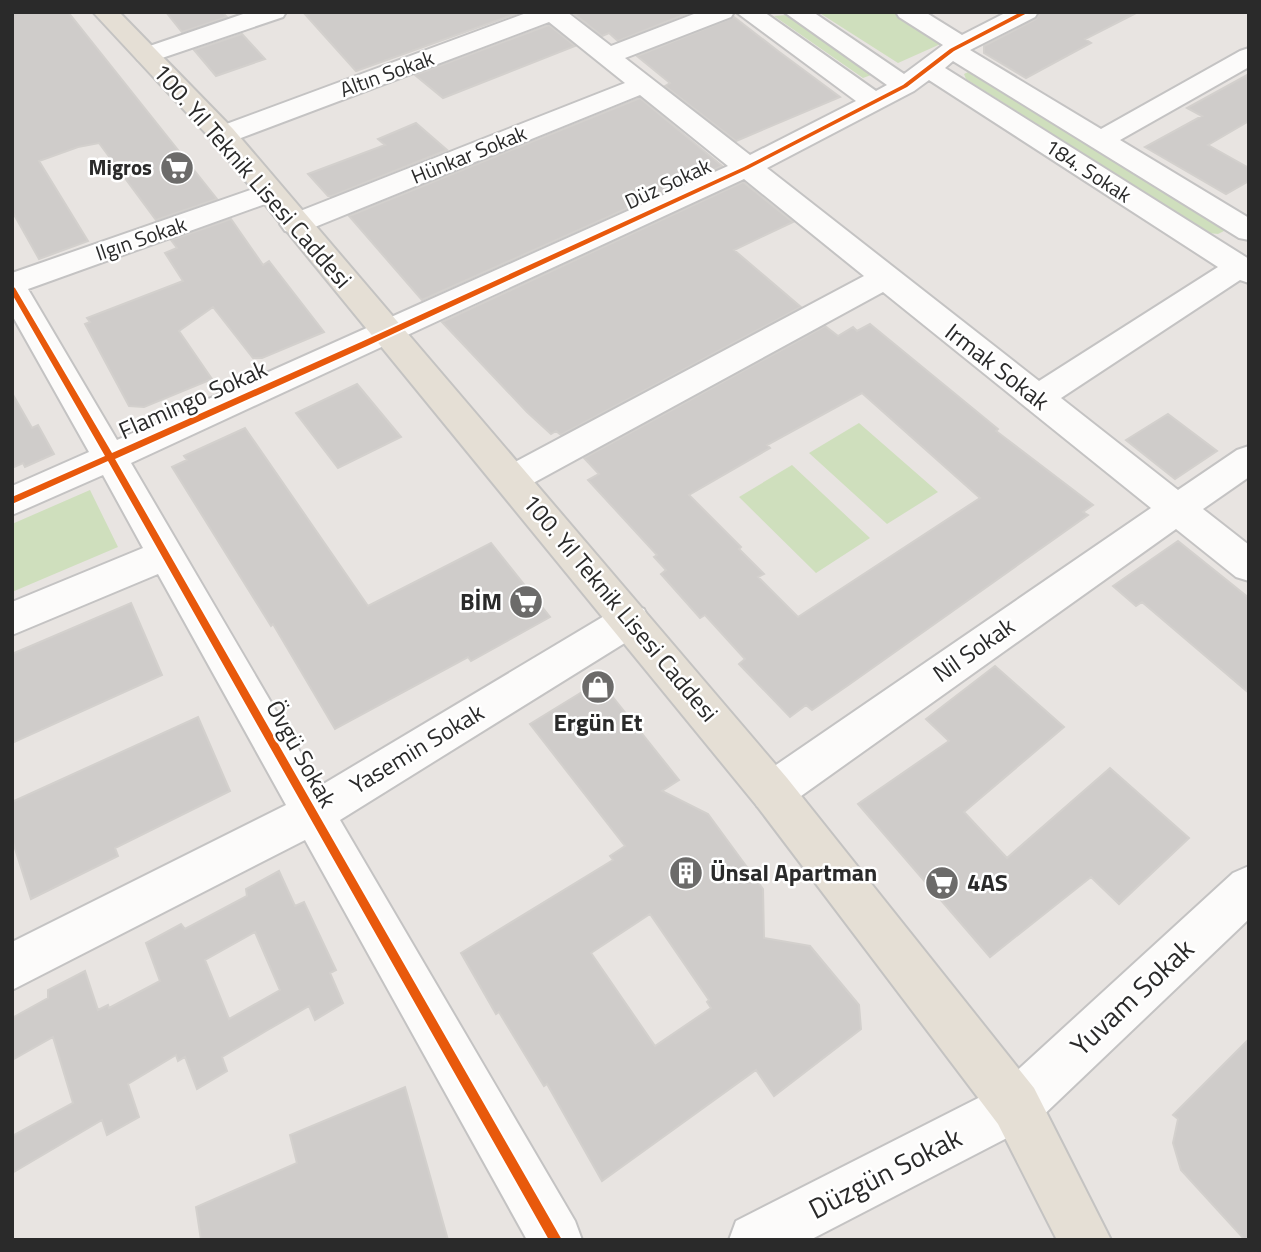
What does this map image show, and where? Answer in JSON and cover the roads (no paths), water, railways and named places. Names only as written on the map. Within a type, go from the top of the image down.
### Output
[{"type":"main road","name":"100. Yıl Teknik Lisesi Caddesi","points":[[105,12],[223,135],[772,792],[1016,1106],[1085,1240]]},
{"type":"street","points":[[148,55],[274,12]]},
{"type":"street","name":"Irmak Sokak","points":[[552,12],[1249,566]]},
{"type":"street","name":"Altın Sokak","points":[[223,135],[552,12]]},
{"type":"street","points":[[607,56],[722,12]]},
{"type":"street","points":[[748,12],[875,102]]},
{"type":"street","points":[[796,12],[905,86]]},
{"type":"street","name":"184. Sokak","points":[[908,12],[956,48],[1247,228]]},
{"type":"street","name":"Düz Sokak","points":[[388,333],[746,167],[905,86],[956,48],[1026,12]]},
{"type":"street","points":[[1101,140],[1249,57]]},
{"type":"street","name":"184. Sokak","points":[[928,68],[1244,270]]},
{"type":"street","name":"Hünkar Sokak","points":[[295,224],[643,85]]},
{"type":"street","name":"Ilgın Sokak","points":[[12,286],[269,193]]},
{"type":"street","points":[[1037,398],[1244,270]]},
{"type":"street","points":[[512,479],[885,278]]},
{"type":"street","name":"Övgü Sokak","points":[[12,286],[556,1240]]},
{"type":"street","name":"Flamingo Sokak","points":[[12,501],[388,333]]},
{"type":"street","name":"Nil Sokak","points":[[772,792],[1249,459]]},
{"type":"street","points":[[12,619],[167,554]]},
{"type":"street","name":"Yasemin Sokak","points":[[12,967],[312,814],[630,620]]},
{"type":"street","name":"Yuvam Sokak","points":[[1016,1106],[1249,888]]},
{"type":"street","name":"Düzgün Sokak","points":[[755,1240],[1016,1106]]},
{"type":"place","name":"Migros","points":[[177,168]]},
{"type":"place","name":"BİM","points":[[526,602]]},
{"type":"place","name":"Ergün Et","points":[[598,687]]},
{"type":"place","name":"Ünsal Apartman","points":[[686,873]]},
{"type":"place","name":"4AS","points":[[942,883]]}]
